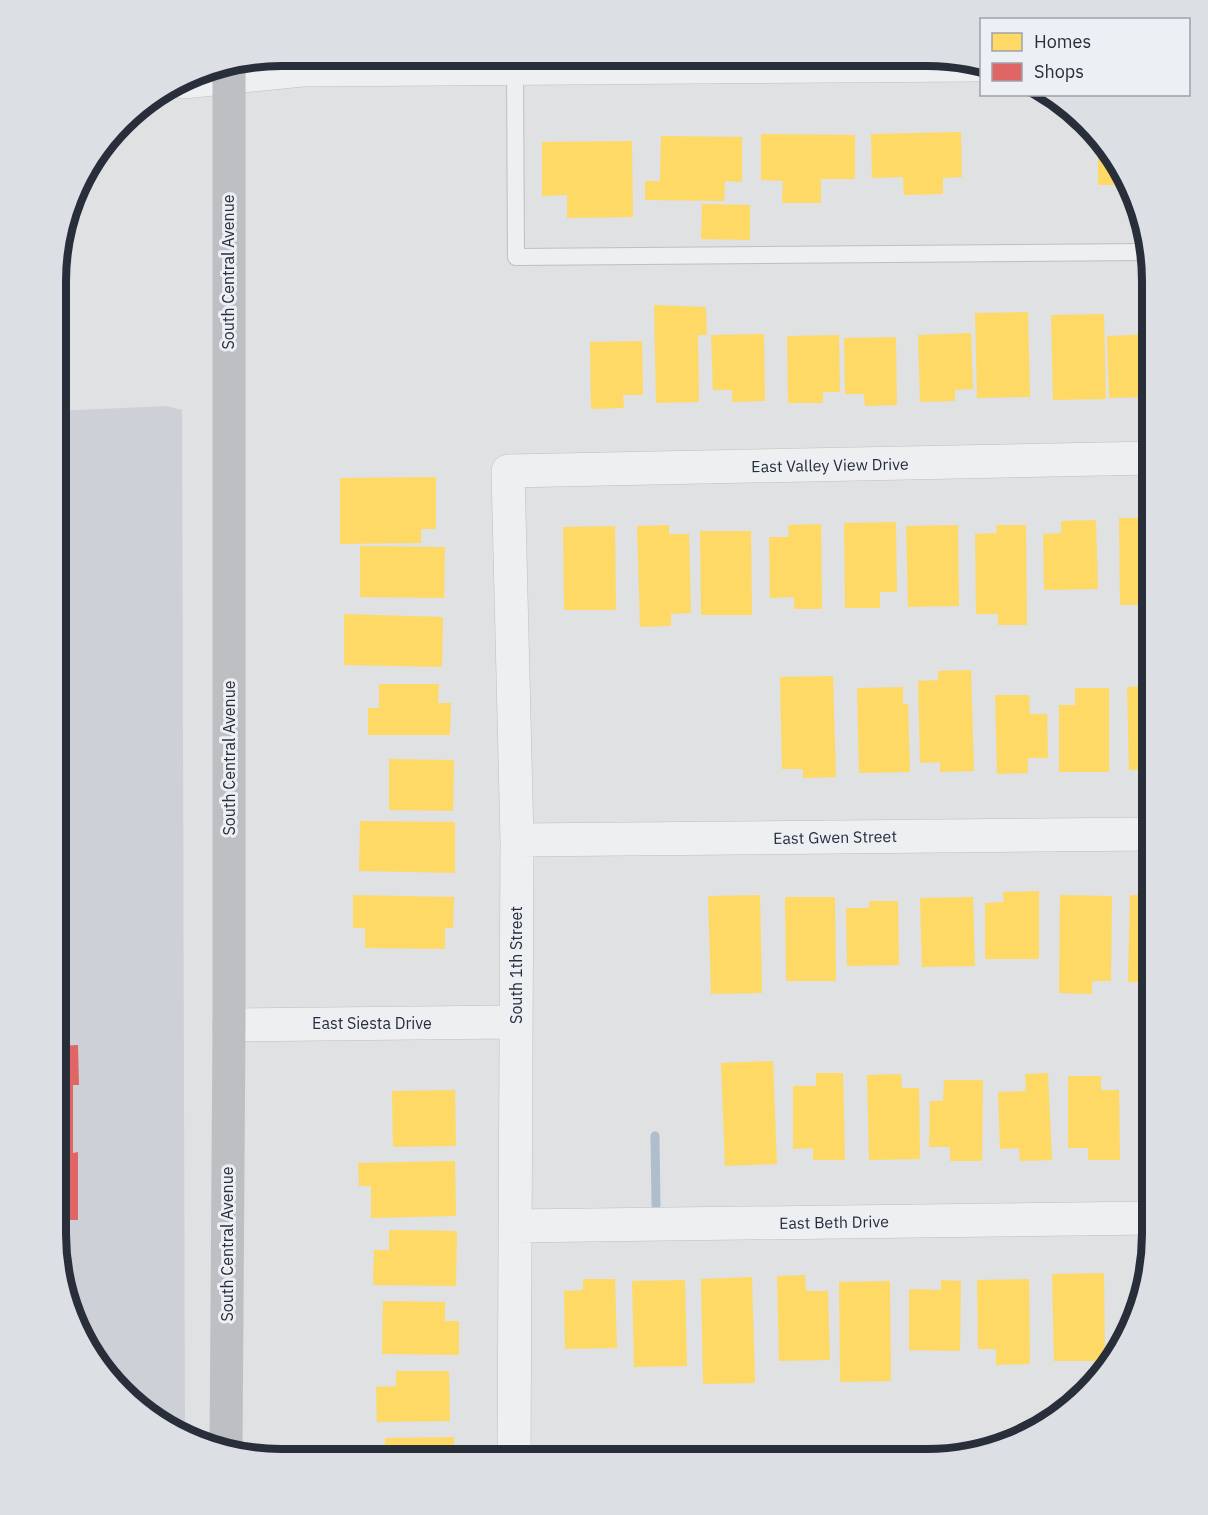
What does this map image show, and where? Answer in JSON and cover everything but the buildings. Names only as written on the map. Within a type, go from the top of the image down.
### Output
[{"type":"main road","name":"South Central Avenue","points":[[226,1442],[229,1025],[229,72]]},
{"type":"street","points":[[239,70],[459,66]]},
{"type":"street","name":"East Valley View Drive","points":[[508,471],[1142,458]]},
{"type":"street","name":"South 1th Street","points":[[508,471],[517,840],[514,1449]]},
{"type":"street","name":"East Gwen Street","points":[[517,840],[1142,834]]},
{"type":"street","name":"East Siesta Drive","points":[[229,1025],[516,1022]]},
{"type":"street","name":"East Beth Drive","points":[[515,1226],[1142,1218]]},
{"type":"lane","points":[[498,66],[516,257],[1140,252]]},
{"type":"shaded area","points":[[166,406],[182,410],[185,1426],[139,1396],[110,1365],[88,1329],[77,1303],[66,1248],[66,411]]},
{"type":"waterway","points":[[655,1136],[656,1205]]}]
